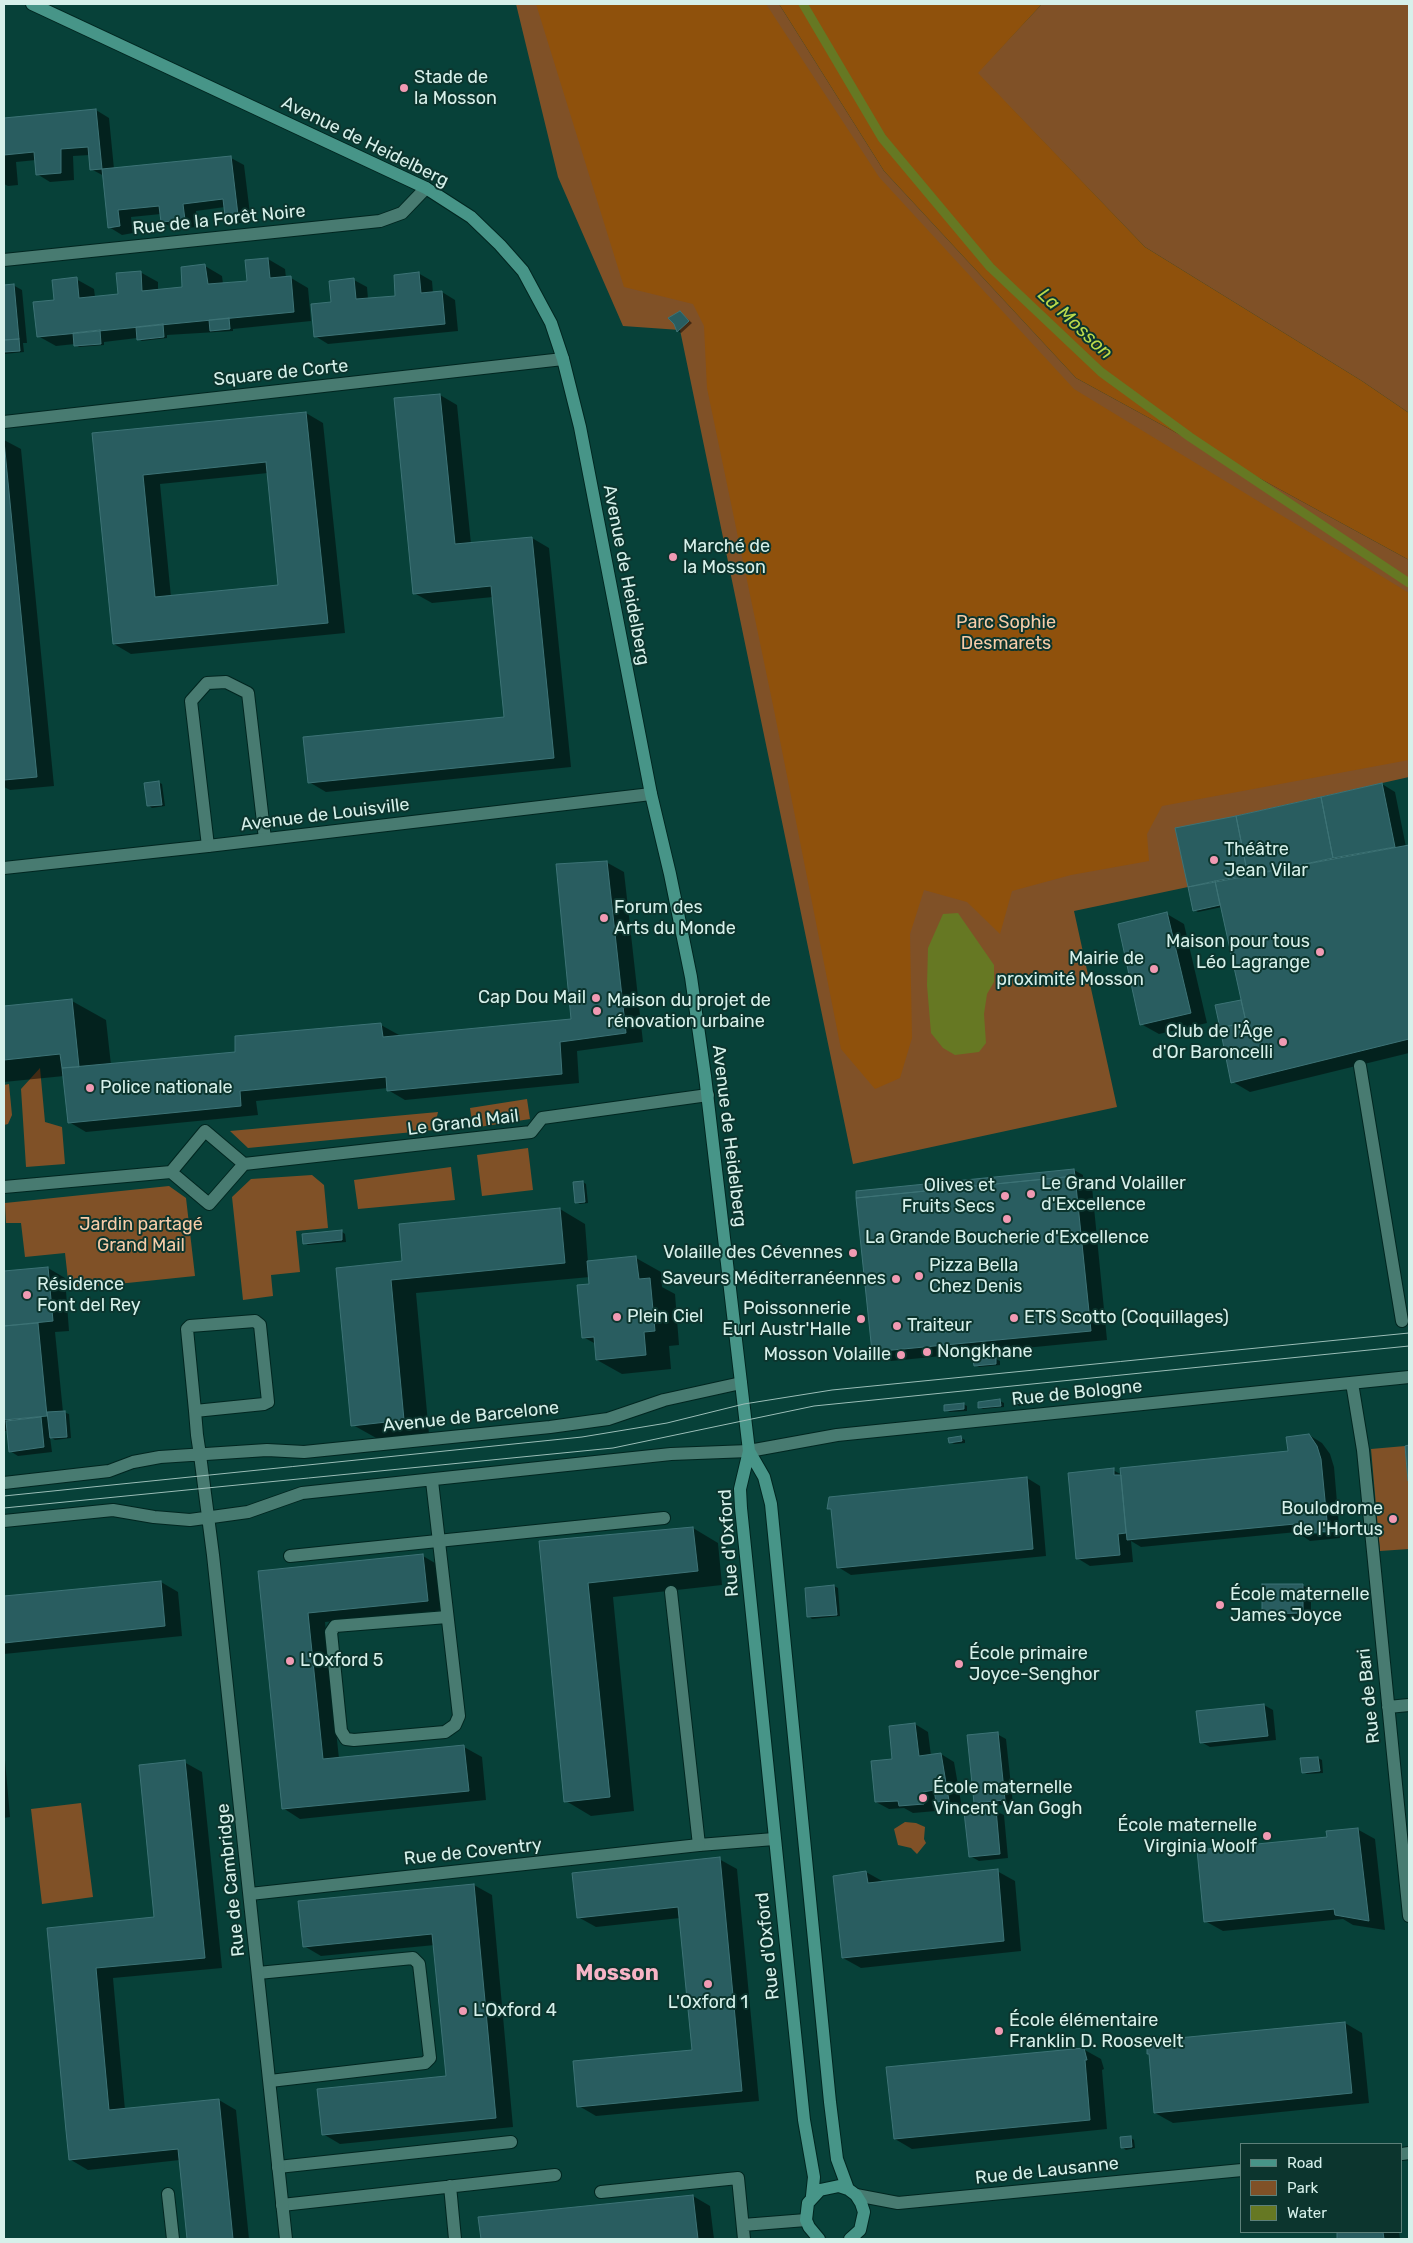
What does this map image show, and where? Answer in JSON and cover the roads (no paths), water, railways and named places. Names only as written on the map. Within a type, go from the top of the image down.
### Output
[{"type":"street","name":"Avenue de Heidelberg","points":[[32,4],[426,188],[471,217],[500,245],[523,271],[551,323],[563,358],[580,427],[650,794],[670,874],[691,977],[708,1095],[749,1452]]},
{"type":"street","name":"Rue de la Forêt Noire","points":[[4,260],[380,221],[402,213],[426,188]]},
{"type":"street","name":"Square de Corte","points":[[4,422],[563,358]]},
{"type":"street","points":[[208,846],[191,701],[207,684],[226,682],[248,693],[265,839]]},
{"type":"street","name":"Avenue de Louisville","points":[[4,868],[650,794]]},
{"type":"street","points":[[1360,1066],[1402,1321]]},
{"type":"street","name":"Le Grand Mail","points":[[244,1164],[531,1132],[542,1118],[708,1095]]},
{"type":"street","points":[[4,1187],[171,1172],[205,1131],[244,1164],[209,1204],[171,1172]]},
{"type":"street","points":[[195,1411],[268,1402],[260,1325],[254,1320],[190,1326],[187,1329],[195,1411],[208,1518]]},
{"type":"street","name":"Rue de Bologne","points":[[749,1452],[837,1435],[1409,1378]]},
{"type":"street","name":"Avenue de Barcelone","points":[[4,1483],[109,1471],[132,1462],[160,1457],[274,1449],[304,1452],[550,1427],[608,1419],[664,1400],[741,1383]]},
{"type":"street","name":"Rue de Bari","points":[[1352,1383],[1363,1450],[1409,1916]]},
{"type":"street","points":[[4,1521],[113,1510],[154,1517],[190,1520],[248,1512],[302,1493],[432,1481],[672,1454],[749,1452],[764,1477],[771,1504],[837,2159],[852,2192],[861,2202],[864,2212],[863,2222],[852,2239]]},
{"type":"street","name":"Rue d'Oxford","points":[[749,1452],[740,1489],[741,1508],[804,2120],[814,2177],[812,2196],[808,2203],[806,2220]]},
{"type":"street","points":[[432,1481],[458,1716],[455,1725],[445,1732],[354,1740],[346,1739],[341,1731],[331,1632],[335,1626],[447,1617]]},
{"type":"street","name":"Rue de Cambridge","points":[[208,1518],[286,2239]]},
{"type":"street","points":[[290,1556],[664,1518]]},
{"type":"street","points":[[671,1592],[699,1845]]},
{"type":"street","points":[[1388,1707],[1409,1705]]},
{"type":"street","name":"Rue de Coventry","points":[[250,1894],[699,1845],[774,1839]]},
{"type":"street","points":[[258,1974],[413,1958],[419,1964],[430,2058],[424,2062],[270,2082]]},
{"type":"street","points":[[278,2167],[511,2142]]},
{"type":"street","name":"Rue de Lausanne","points":[[852,2192],[898,2203],[1240,2170]]},
{"type":"street","points":[[282,2205],[555,2175]]},
{"type":"street","points":[[601,2192],[738,2178],[744,2239]]},
{"type":"street","points":[[450,2186],[455,2239]]},
{"type":"street","points":[[812,2196],[829,2186],[839,2186],[852,2192]]},
{"type":"street","points":[[168,2194],[173,2239]]},
{"type":"street","points":[[743,2225],[806,2220],[809,2228],[819,2239]]},
{"type":"water","points":[[958,913],[994,965],[994,982],[987,994],[984,1014],[986,1043],[979,1052],[955,1055],[943,1048],[931,1033],[927,985],[928,948],[943,914]]},
{"type":"waterway","name":"La Mosson","points":[[803,4],[882,138],[990,267],[1101,372],[1190,437],[1409,583]]},
{"type":"tram line","points":[[4,1496],[582,1437],[667,1423],[744,1404],[832,1390],[1409,1333]]},
{"type":"tram line","points":[[4,1508],[613,1448],[814,1406],[1409,1346]]},
{"type":"place","name":"Stade de la Mosson","points":[[404,88]]},
{"type":"place","name":"Marché de la Mosson","points":[[673,557]]},
{"type":"place","name":"Théâtre Jean Vilar","points":[[1214,860]]},
{"type":"place","name":"Forum des Arts du Monde","points":[[604,918]]},
{"type":"place","name":"Maison pour tous Léo Lagrange","points":[[1320,952]]},
{"type":"place","name":"Mairie de proximité Mosson","points":[[1154,969]]},
{"type":"place","name":"Cap Dou Mail","points":[[596,998]]},
{"type":"place","name":"Maison du projet de rénovation urbaine","points":[[597,1011]]},
{"type":"place","name":"Club de l'Âge d'Or Baroncelli","points":[[1283,1042]]},
{"type":"place","name":"Police nationale","points":[[90,1088]]},
{"type":"place","name":"Le Grand Volailler d'Excellence","points":[[1031,1194]]},
{"type":"place","name":"Olives et Fruits Secs","points":[[1005,1196]]},
{"type":"place","name":"La Grande Boucherie d'Excellence","points":[[1007,1219]]},
{"type":"place","name":"Volaille des Cévennes","points":[[853,1253]]},
{"type":"place","name":"Pizza Bella Chez Denis","points":[[919,1276]]},
{"type":"place","name":"Saveurs Méditerranéennes","points":[[896,1279]]},
{"type":"place","name":"Résidence Font del Rey","points":[[27,1295]]},
{"type":"place","name":"Plein Ciel","points":[[617,1317]]},
{"type":"place","name":"ETS Scotto (Coquillages)","points":[[1014,1318]]},
{"type":"place","name":"Poissonnerie Eurl Austr'Halle","points":[[861,1319]]},
{"type":"place","name":"Traiteur","points":[[897,1326]]},
{"type":"place","name":"Nongkhane","points":[[927,1352]]},
{"type":"place","name":"Mosson Volaille","points":[[901,1355]]},
{"type":"place","name":"Boulodrome de l'Hortus","points":[[1393,1519]]},
{"type":"place","name":"École maternelle James Joyce","points":[[1220,1605]]},
{"type":"place","name":"L'Oxford 5","points":[[290,1661]]},
{"type":"place","name":"École primaire Joyce-Senghor","points":[[959,1664]]},
{"type":"place","name":"École maternelle Vincent Van Gogh","points":[[923,1798]]},
{"type":"place","name":"École maternelle Virginia Woolf","points":[[1267,1836]]},
{"type":"place","name":"L'Oxford 1","points":[[708,1984]]},
{"type":"place","name":"L'Oxford 4","points":[[463,2011]]},
{"type":"place","name":"École élémentaire Franklin D. Roosevelt","points":[[999,2031]]},
{"type":"district","name":"Mosson","points":[[617,1974]]},
{"type":"park label","name":"Parc Sophie Desmarets","points":[[1006,633]]},
{"type":"park label","name":"Jardin partagé Grand Mail","points":[[141,1235]]}]
